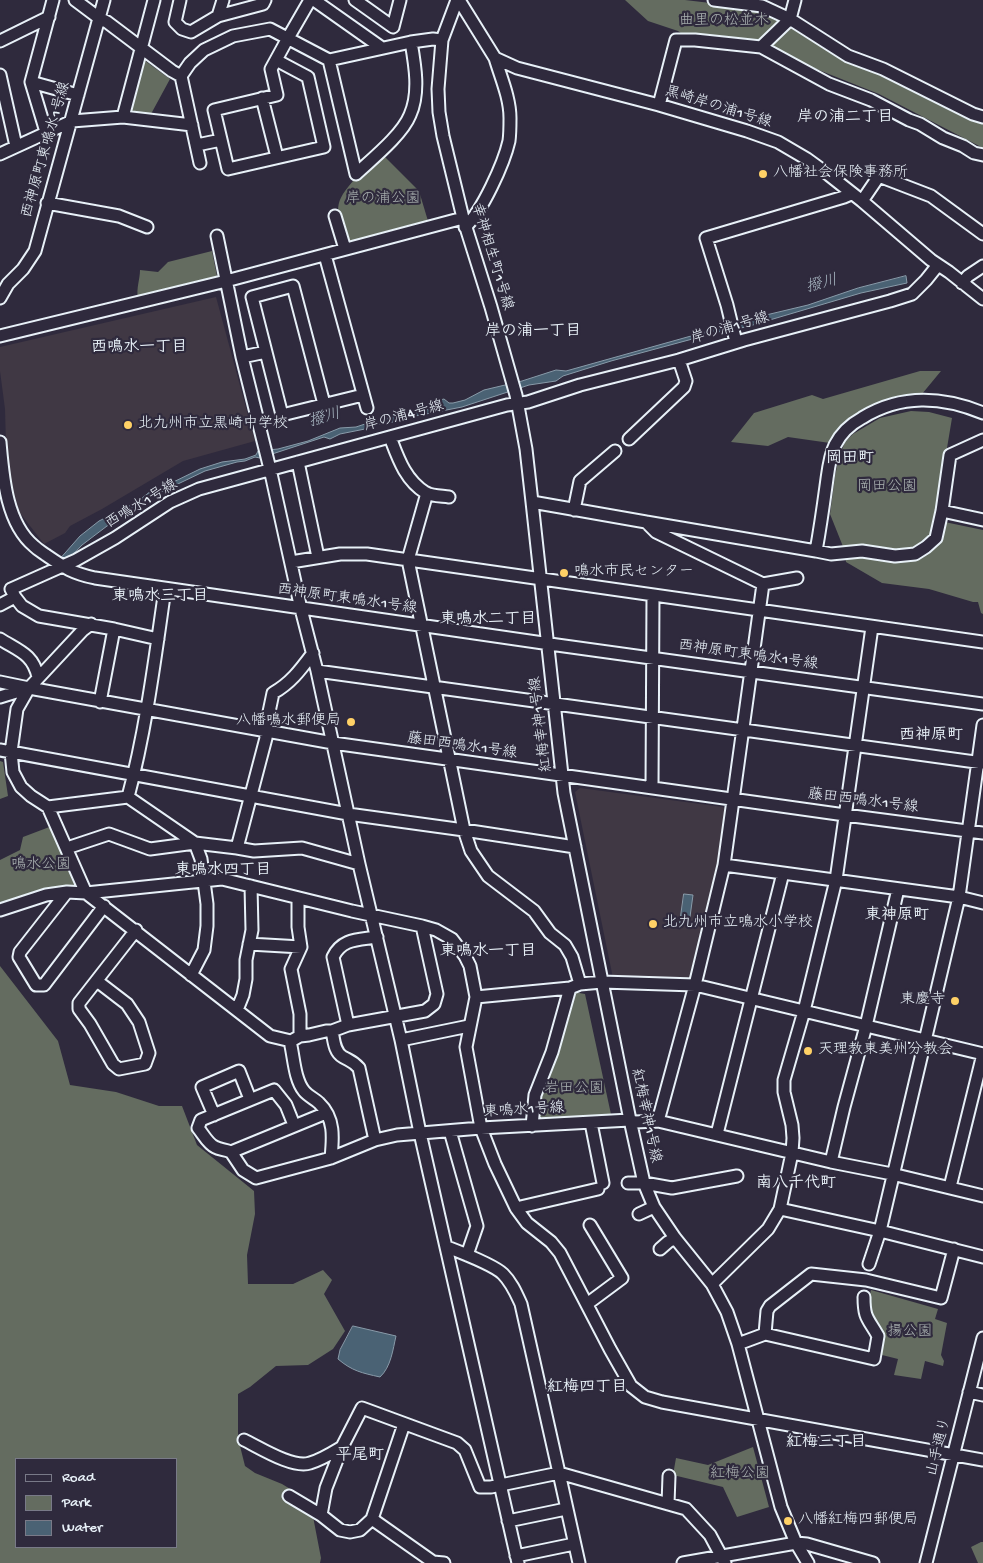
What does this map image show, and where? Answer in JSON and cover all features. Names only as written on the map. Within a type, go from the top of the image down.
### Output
[{"type":"street","points":[[46,132],[31,82],[53,0]]},
{"type":"street","points":[[75,0],[172,72],[181,76]]},
{"type":"street","name":"西神原町東鳴水1号線","points":[[0,298],[8,284],[23,269],[35,251],[104,0]]},
{"type":"street","points":[[123,117],[154,0]]},
{"type":"street","points":[[180,0],[175,22],[182,29],[191,32],[218,16],[263,4],[264,0]]},
{"type":"street","points":[[218,16],[223,0]]},
{"type":"street","points":[[276,60],[308,77],[324,147],[228,169],[214,110],[277,95],[271,70],[276,60],[288,38],[310,0]]},
{"type":"street","points":[[314,0],[382,48]]},
{"type":"street","points":[[355,0],[393,27],[400,0]]},
{"type":"street","points":[[0,336],[226,282],[345,249],[473,220],[488,194],[509,141],[510,118],[508,101],[495,58],[458,0]]},
{"type":"street","name":"幸神相生町1号線","points":[[458,0],[442,40],[438,89],[439,112],[464,222],[491,307],[518,403],[532,502],[548,643]]},
{"type":"street","points":[[714,0],[762,6],[790,19],[848,56],[883,69],[973,114],[983,117]]},
{"type":"street","points":[[761,47],[790,19],[795,0]]},
{"type":"street","points":[[0,41],[49,17]]},
{"type":"street","points":[[200,163],[181,76],[190,63],[204,50],[233,36],[270,29],[329,60],[411,42],[433,39],[442,40]]},
{"type":"street","points":[[659,105],[676,40],[695,40],[761,47],[829,84],[871,100],[920,124],[943,138],[963,146],[974,153],[983,155]]},
{"type":"street","points":[[329,60],[356,174],[406,124],[411,114],[415,99],[415,65],[411,42]]},
{"type":"street","name":"黒崎岸の浦1号線","points":[[495,58],[516,68],[659,105],[747,130],[778,142],[807,159],[862,201],[938,265],[983,299]]},
{"type":"street","points":[[0,75],[16,146]]},
{"type":"street","points":[[31,82],[78,95]]},
{"type":"street","points":[[262,98],[277,157]]},
{"type":"street","points":[[0,154],[72,121],[123,117],[192,125]]},
{"type":"street","points":[[197,145],[221,140]]},
{"type":"street","points":[[862,201],[879,176],[931,196],[983,234]]},
{"type":"street","points":[[735,338],[706,238],[851,194]]},
{"type":"street","points":[[47,203],[119,216],[147,227]]},
{"type":"street","points":[[335,216],[345,249]]},
{"type":"street","points":[[217,236],[242,357],[264,444],[301,609],[318,671],[359,864],[396,1016],[420,1134],[517,1560],[574,1544]]},
{"type":"street","points":[[326,255],[367,408]]},
{"type":"street","name":"岸の浦1号線","points":[[518,403],[528,402],[580,385],[679,360],[735,338],[902,298],[912,294],[938,265]]},
{"type":"street","points":[[962,283],[968,276],[983,266]]},
{"type":"street","points":[[324,404],[293,286],[252,296],[282,415],[363,395]]},
{"type":"street","points":[[242,357],[266,352]]},
{"type":"street","points":[[629,439],[684,387],[686,381],[679,360]]},
{"type":"street","points":[[816,551],[834,446],[853,423],[879,408],[897,402],[916,399],[950,402],[983,413]]},
{"type":"street","name":"岸の浦4号線","points":[[269,467],[298,462],[518,403]]},
{"type":"street","points":[[390,437],[400,465],[410,478],[427,494],[449,497]]},
{"type":"street","points":[[532,502],[832,554],[862,550],[895,556],[915,554],[926,548],[936,538],[950,455],[983,440]]},
{"type":"street","name":"西神原町東鳴水1号線","points":[[0,442],[3,490],[13,516],[23,534],[33,546],[61,566],[77,574],[301,609],[983,704]]},
{"type":"street","points":[[574,510],[580,481],[615,451]]},
{"type":"street","points":[[298,462],[318,557]]},
{"type":"street","name":"西鳴水1号線","points":[[13,593],[115,538],[170,502],[199,489],[269,467]]},
{"type":"street","points":[[427,494],[408,560],[464,830],[471,851],[488,876],[534,912],[550,933],[565,945],[572,957],[575,986],[535,1095],[532,1126]]},
{"type":"street","points":[[942,511],[983,520]]},
{"type":"street","points":[[646,522],[656,532],[763,584],[797,578]]},
{"type":"street","points":[[290,562],[340,554],[367,554],[983,642]]},
{"type":"street","points":[[658,1121],[724,865],[763,584]]},
{"type":"street","points":[[128,797],[146,710],[164,589]]},
{"type":"street","points":[[13,593],[22,606],[39,616],[91,624],[158,639]]},
{"type":"street","points":[[0,594],[13,593]]},
{"type":"street","points":[[0,605],[13,593]]},
{"type":"street","points":[[652,788],[653,595]]},
{"type":"street","points":[[91,624],[28,688],[17,709],[6,751],[12,772],[21,787],[48,807],[86,893],[270,1036],[296,1038],[332,1031],[348,1025],[425,1011],[434,1004],[437,994],[422,926]]},
{"type":"street","points":[[712,1284],[768,1229],[780,1209],[792,1153],[792,1125],[784,1092],[784,1080],[804,1010],[836,880],[872,627]]},
{"type":"street","points":[[100,702],[114,629]]},
{"type":"street","points":[[0,639],[30,657],[36,666],[38,677]]},
{"type":"street","name":"紅梅幸神1号線","points":[[548,643],[564,776],[564,793],[644,1182],[654,1207],[675,1238],[712,1284],[727,1312],[738,1344],[781,1507],[796,1543],[808,1563]]},
{"type":"street","points":[[237,848],[266,738],[265,731],[273,693],[285,686],[295,676],[313,653]]},
{"type":"street","points":[[318,671],[980,763]]},
{"type":"street","name":"藤田西鳴水1号線","points":[[0,682],[333,744],[983,833]]},
{"type":"street","points":[[0,697],[28,688]]},
{"type":"street","points":[[869,1264],[876,1237],[880,1231],[959,897],[980,763],[983,725]]},
{"type":"street","points":[[6,751],[348,814],[575,847]]},
{"type":"street","points":[[48,807],[128,797],[196,843],[201,859],[204,880],[207,926],[204,950],[191,975]]},
{"type":"street","points":[[67,848],[110,834],[150,849],[196,843],[254,851],[302,848],[359,864]]},
{"type":"street","points":[[724,865],[959,897],[983,903]]},
{"type":"street","points":[[717,1134],[783,873]]},
{"type":"street","points":[[0,910],[46,895],[67,892],[86,893],[222,879],[436,930],[452,939],[466,956],[470,966],[476,997],[466,1048],[481,1128],[495,1164],[516,1208],[527,1222],[551,1242],[560,1253],[631,1386],[645,1397],[662,1402],[983,1460]]},
{"type":"street","points":[[237,1010],[243,995],[246,979],[246,960],[252,930],[251,886]]},
{"type":"street","points":[[831,1162],[866,1026],[898,889]]},
{"type":"street","points":[[67,892],[20,952],[19,957],[36,984],[44,984],[104,906]]},
{"type":"street","points":[[298,898],[298,927],[301,947],[291,968],[300,1014],[296,1038],[291,1046],[299,1082],[304,1092],[320,1103],[332,1124],[334,1136],[331,1158]]},
{"type":"street","points":[[97,981],[127,1004],[139,1022],[149,1053],[145,1064],[119,1069],[113,1064],[90,1024],[78,1010],[79,1003],[136,930]]},
{"type":"street","points":[[348,1025],[333,956],[344,943],[377,937]]},
{"type":"street","points":[[249,944],[301,947]]},
{"type":"street","points":[[476,997],[602,982],[694,985],[983,1054],[950,1187]]},
{"type":"street","points":[[401,1040],[469,1026]]},
{"type":"street","points":[[332,1031],[335,1048],[341,1056],[352,1060],[359,1068],[376,1140]]},
{"type":"street","points":[[214,1115],[202,1087],[239,1071],[250,1099]]},
{"type":"street","points":[[294,1125],[286,1105],[274,1090],[201,1120],[198,1128],[210,1144],[216,1148],[224,1148],[231,1152],[326,1113]]},
{"type":"street","name":"東鳴水1号線","points":[[231,1152],[243,1170],[256,1178],[331,1158],[376,1140],[397,1135],[481,1128],[630,1120],[636,1122],[658,1121],[717,1134],[745,1145],[892,1174],[983,1196]]},
{"type":"street","points":[[516,1208],[600,1186],[591,1123]]},
{"type":"street","points":[[450,1131],[477,1226],[467,1255]]},
{"type":"street","points":[[628,1182],[644,1182],[672,1188],[737,1176]]},
{"type":"street","points":[[639,1214],[654,1207]]},
{"type":"street","points":[[780,1209],[880,1231],[983,1257]]},
{"type":"street","points":[[587,1304],[622,1278],[590,1226]]},
{"type":"street","points":[[660,1249],[675,1238]]},
{"type":"street","points":[[447,1247],[502,1272],[515,1288],[521,1304],[579,1563]]},
{"type":"street","points":[[766,1334],[767,1311],[770,1306],[811,1274],[866,1280],[941,1298],[954,1249]]},
{"type":"street","points":[[738,1344],[766,1334],[874,1360],[878,1336],[867,1321],[864,1310],[864,1297]]},
{"type":"street","name":"山手通り","points":[[926,1563],[983,1338]]},
{"type":"street","points":[[970,1392],[983,1395]]},
{"type":"street","points":[[321,1515],[326,1488],[342,1448],[362,1408],[457,1443],[465,1450],[480,1487],[491,1487],[559,1472],[686,1509],[710,1536],[723,1560]]},
{"type":"street","points":[[289,1496],[321,1515],[340,1530],[350,1532],[360,1530],[372,1519],[404,1424]]},
{"type":"street","points":[[244,1440],[294,1463],[309,1464],[342,1448]]},
{"type":"street","points":[[668,1504],[669,1476]]},
{"type":"street","points":[[508,1521],[566,1509]]},
{"type":"street","points":[[372,1519],[433,1562],[444,1563]]},
{"type":"street","points":[[683,1563],[723,1560],[796,1543],[806,1544],[873,1563]]},
{"type":"shaded area","name":"北九州市立黒崎中学校","points":[[216,297],[255,441],[183,461],[70,526],[65,533],[44,544],[20,513],[12,489],[6,445],[0,347]]},
{"type":"shaded area","name":"北九州市立鳴水小学校","points":[[580,788],[723,807],[726,810],[716,872],[691,976],[688,979],[613,978],[575,792]]},
{"type":"green space","name":"曲里の松並木","points":[[625,0],[685,0],[761,9],[983,122],[983,148],[879,94],[786,57],[756,42],[682,34],[648,21]]},
{"type":"green space","points":[[144,60],[170,79],[151,114],[131,112]]},
{"type":"green space","name":"岸の浦公園","points":[[384,156],[419,191],[428,221],[349,243],[339,217],[338,210],[341,197],[353,181],[358,181]]},
{"type":"green space","points":[[212,251],[218,281],[138,298],[140,270],[158,272],[168,262]]},
{"type":"green space","points":[[920,371],[941,371],[922,394],[900,397],[830,443],[788,437],[768,446],[731,442],[754,413],[812,395],[823,399]]},
{"type":"green space","name":"岡田公園","points":[[911,411],[929,412],[952,418],[935,520],[983,530],[983,614],[978,602],[929,589],[882,583],[846,562],[844,549],[830,514],[835,476],[839,457],[845,442],[853,434],[880,418]]},
{"type":"green space","points":[[0,761],[3,762],[8,796],[0,799]]},
{"type":"green space","name":"鳴水公園","points":[[52,826],[78,886],[77,888],[0,908],[0,860],[20,850],[23,837]]},
{"type":"green space","points":[[0,966],[58,1041],[70,1085],[116,1092],[159,1106],[182,1106],[197,1145],[254,1191],[255,1214],[247,1255],[248,1284],[293,1284],[323,1270],[332,1280],[324,1294],[345,1331],[333,1349],[308,1365],[276,1366],[238,1394],[238,1438],[245,1466],[255,1473],[282,1484],[310,1501],[321,1558],[320,1563],[0,1563]]},
{"type":"green space","name":"岩田公園","points":[[574,992],[585,994],[612,1119],[538,1122],[539,1099]]},
{"type":"green space","name":"揚公園","points":[[871,1290],[938,1309],[935,1319],[947,1323],[941,1355],[944,1361],[943,1366],[925,1361],[921,1379],[894,1375],[898,1359],[878,1354],[867,1306]]},
{"type":"green space","name":"紅梅公園","points":[[753,1447],[769,1507],[737,1517],[723,1487],[673,1475],[676,1458],[708,1465]]},
{"type":"green space","points":[[983,1542],[983,1563],[978,1563],[971,1547]]},
{"type":"water","points":[[906,276],[907,283],[861,293],[746,327],[722,331],[611,361],[563,376],[556,381],[529,385],[462,407],[405,418],[400,421],[371,425],[365,429],[340,434],[330,439],[324,437],[260,458],[255,457],[205,471],[152,495],[141,505],[107,526],[82,545],[63,565],[58,561],[80,536],[99,521],[137,502],[151,491],[200,469],[222,462],[245,459],[256,455],[258,451],[278,449],[308,441],[340,428],[379,422],[403,411],[413,413],[427,410],[431,407],[432,402],[444,399],[449,403],[453,403],[465,400],[484,390],[556,370],[566,371],[808,305],[858,288]]},
{"type":"water","points":[[684,894],[693,895],[689,924],[680,923]]},
{"type":"water","points":[[353,1326],[396,1336],[389,1363],[380,1377],[358,1371],[338,1359],[340,1350]]},
{"type":"place","name":"八幡社会保険事務所","points":[[763,174]]},
{"type":"place","name":"北九州市立黒崎中学校","points":[[128,425]]},
{"type":"place","name":"鳴水市民センター","points":[[564,573]]},
{"type":"place","name":"八幡鳴水郵便局","points":[[351,722]]},
{"type":"place","name":"北九州市立鳴水小学校","points":[[653,924]]},
{"type":"place","name":"東慶寺","points":[[955,1001]]},
{"type":"place","name":"天理教東美州分教会","points":[[808,1051]]},
{"type":"place","name":"八幡紅梅四郵便局","points":[[788,1521]]},
{"type":"district","name":"岸の浦二丁目","points":[[845,119]]},
{"type":"district","name":"岸の浦一丁目","points":[[533,333]]},
{"type":"district","name":"西鳴水一丁目","points":[[139,349]]},
{"type":"district","name":"岡田町","points":[[850,460]]},
{"type":"district","name":"東鳴水三丁目","points":[[160,598]]},
{"type":"district","name":"東鳴水二丁目","points":[[488,621]]},
{"type":"district","name":"西神原町","points":[[931,737]]},
{"type":"district","name":"東鳴水四丁目","points":[[223,872]]},
{"type":"district","name":"東神原町","points":[[897,917]]},
{"type":"district","name":"東鳴水一丁目","points":[[488,953]]},
{"type":"district","name":"南八千代町","points":[[796,1185]]},
{"type":"district","name":"紅梅四丁目","points":[[587,1389]]},
{"type":"district","name":"紅梅三丁目","points":[[826,1444]]},
{"type":"district","name":"平尾町","points":[[360,1457]]},
{"type":"water label","name":"撥川","points":[[822,285]]},
{"type":"water label","name":"撥川","points":[[325,419]]}]
